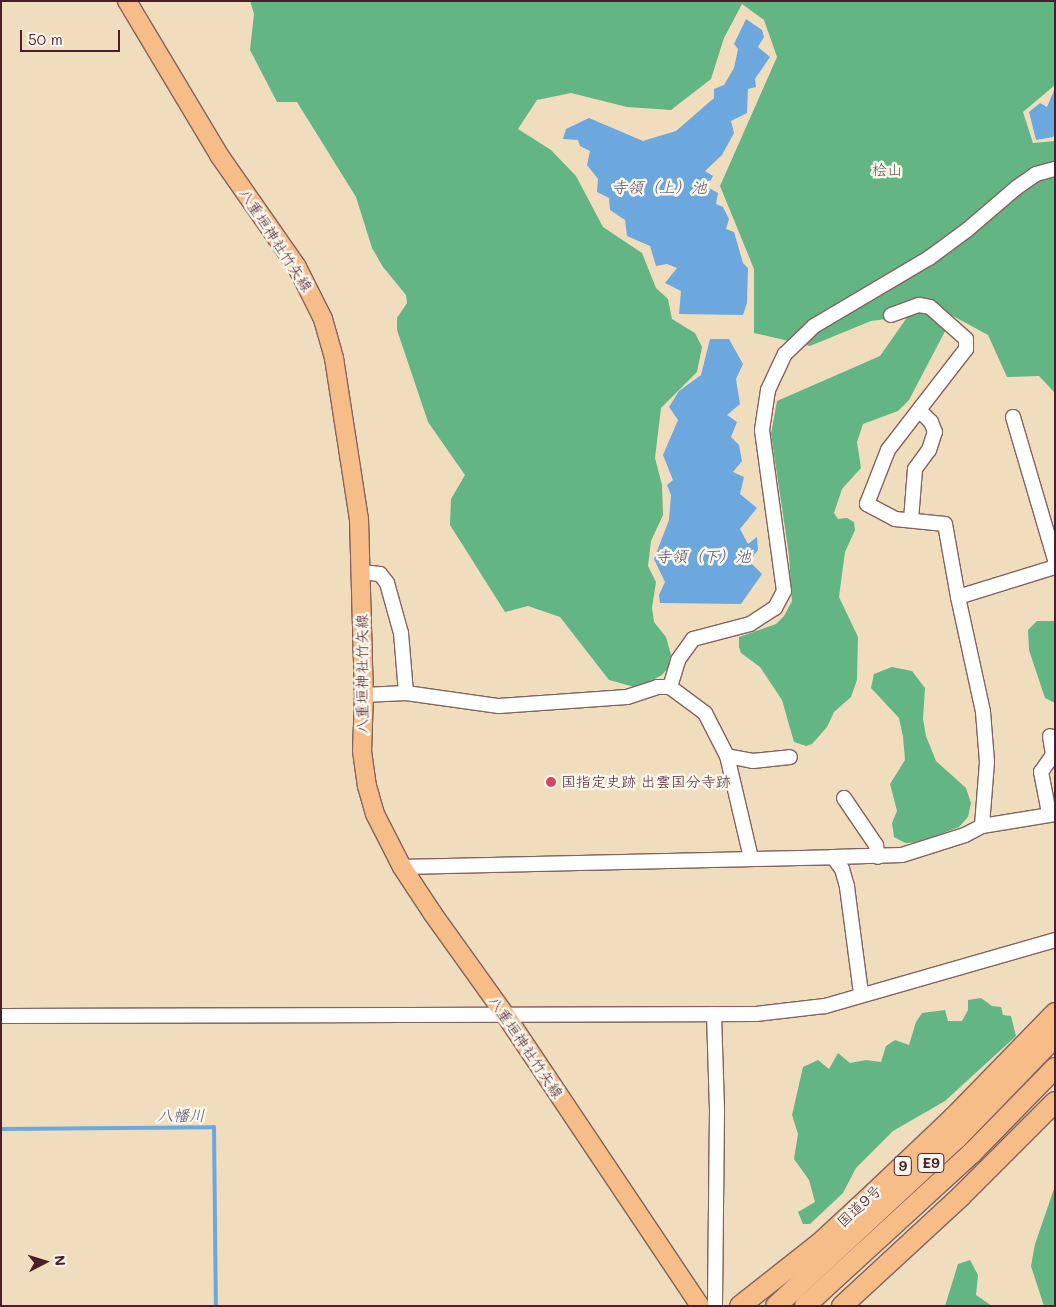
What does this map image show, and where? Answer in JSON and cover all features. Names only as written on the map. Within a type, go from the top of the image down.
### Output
[{"type":"highway","name":"国道9号","points":[[740,1306],[820,1243],[876,1192],[954,1117],[1055,1013]]},
{"type":"highway","name":"E9","points":[[776,1306],[956,1139],[1055,1037]]},
{"type":"highway","name":"E9","points":[[810,1302],[971,1154],[1055,1068]]},
{"type":"highway","points":[[842,1306],[961,1196],[1055,1102]]},
{"type":"main road","name":"八重垣神社竹矢線","points":[[127,1],[219,155],[296,267],[323,319],[334,358],[354,477],[361,572],[364,695],[362,751],[367,786],[379,822],[402,867],[506,1016],[700,1306]]},
{"type":"street","points":[[670,687],[678,660],[693,638],[750,624],[775,608],[784,591],[762,430],[768,390],[786,354],[814,326],[929,258],[968,230],[1016,188],[1036,174],[1055,169]]},
{"type":"street","points":[[891,315],[919,306],[930,307],[966,339],[966,349],[888,450],[867,498],[867,504],[894,519],[945,524],[958,597],[983,712],[987,762],[982,826]]},
{"type":"street","points":[[911,520],[915,469],[929,450],[935,432],[931,422],[919,410]]},
{"type":"street","points":[[1013,417],[1055,560]]},
{"type":"street","points":[[958,597],[1055,567]]},
{"type":"street","points":[[361,572],[380,574],[387,583],[401,633],[406,693]]},
{"type":"street","points":[[364,695],[406,693],[499,706],[627,697],[657,687],[670,687],[706,713],[727,756],[751,858]]},
{"type":"street","points":[[402,867],[902,855],[965,835],[982,826],[1052,814],[1040,772],[1053,755],[1050,736]]},
{"type":"street","points":[[727,756],[753,761],[790,757]]},
{"type":"street","points":[[844,798],[876,845],[878,857]]},
{"type":"street","points":[[833,857],[842,869],[847,887],[861,994]]},
{"type":"street","points":[[1,1016],[379,1013],[506,1016],[714,1014],[794,1011],[1055,940]]},
{"type":"street","points":[[714,1014],[717,1111],[714,1306]]},
{"type":"green space","name":"桧山","points":[[250,1],[1055,1],[1055,85],[1023,112],[1033,143],[1055,141],[1055,393],[1039,376],[1007,377],[988,335],[953,316],[909,400],[898,411],[863,424],[857,442],[861,468],[842,489],[834,513],[838,519],[847,518],[854,522],[855,530],[845,552],[839,597],[858,637],[857,680],[851,697],[834,712],[827,727],[812,744],[806,746],[794,742],[782,700],[760,667],[741,653],[739,647],[739,637],[776,624],[784,616],[792,601],[789,555],[771,434],[777,401],[880,356],[908,316],[871,321],[810,346],[754,333],[754,269],[720,186],[777,57],[764,20],[742,4],[724,38],[711,79],[671,110],[627,107],[571,93],[537,100],[518,129],[551,150],[576,176],[603,227],[642,253],[656,288],[668,299],[672,319],[695,333],[702,347],[697,372],[661,408],[655,458],[662,485],[663,515],[651,541],[648,566],[656,582],[652,608],[654,622],[666,637],[673,662],[662,675],[638,688],[609,680],[560,617],[528,606],[505,612],[450,525],[451,499],[465,475],[428,422],[397,330],[397,318],[407,303],[406,295],[383,267],[372,248],[356,197],[297,102],[277,102],[250,50],[254,14]]},
{"type":"green space","points":[[1037,621],[1055,621],[1055,703],[1045,698],[1029,650],[1028,630]]},
{"type":"green space","points":[[892,667],[912,671],[925,688],[923,719],[926,736],[936,761],[966,788],[971,803],[968,817],[959,827],[920,842],[905,843],[894,837],[892,823],[897,811],[890,784],[905,760],[903,737],[899,718],[871,688],[874,674]]},
{"type":"green space","points":[[981,998],[992,1006],[1001,1007],[1003,1015],[1011,1016],[1016,1036],[945,1101],[893,1131],[856,1168],[843,1193],[810,1224],[803,1224],[798,1212],[815,1202],[809,1180],[794,1159],[798,1134],[792,1115],[803,1067],[818,1060],[829,1069],[838,1053],[850,1063],[866,1060],[881,1062],[886,1046],[895,1040],[909,1045],[916,1022],[922,1013],[945,1010],[948,1021],[962,1021],[968,1010],[968,1000]]},
{"type":"green space","points":[[1055,1186],[1055,1306],[1044,1306],[1031,1266],[1035,1244]]},
{"type":"green space","points":[[970,1260],[978,1275],[976,1295],[992,1306],[945,1306],[958,1264]]},
{"type":"water","name":"寺領（上）池","points":[[746,19],[762,30],[764,37],[758,47],[770,57],[755,79],[756,87],[748,89],[747,113],[731,121],[734,133],[722,155],[705,171],[713,176],[707,187],[718,193],[716,204],[723,207],[729,219],[726,229],[734,232],[743,263],[748,268],[747,303],[743,315],[679,314],[681,291],[665,283],[677,268],[667,264],[656,266],[650,246],[627,236],[625,220],[610,210],[609,198],[597,192],[598,179],[587,165],[590,151],[580,146],[578,140],[563,139],[566,129],[589,118],[643,141],[676,131],[714,98],[714,89],[724,85],[734,68],[738,49],[734,44]]},
{"type":"water","points":[[1055,88],[1055,133],[1053,137],[1036,140],[1029,112],[1040,103],[1047,107]]},
{"type":"water","name":"寺領（下）池","points":[[710,339],[729,339],[743,364],[736,379],[740,404],[727,415],[737,422],[731,437],[739,445],[742,461],[733,472],[744,477],[740,494],[757,508],[740,529],[748,544],[757,537],[758,550],[749,561],[762,574],[741,604],[660,603],[659,595],[665,582],[654,559],[669,520],[671,495],[667,485],[673,480],[663,455],[678,420],[669,407],[679,391],[701,375]]},
{"type":"waterway","name":"八幡川","points":[[1,1129],[214,1127],[216,1306]]},
{"type":"place","name":"国指定史跡 出雲国分寺跡","points":[[551,782]]}]
